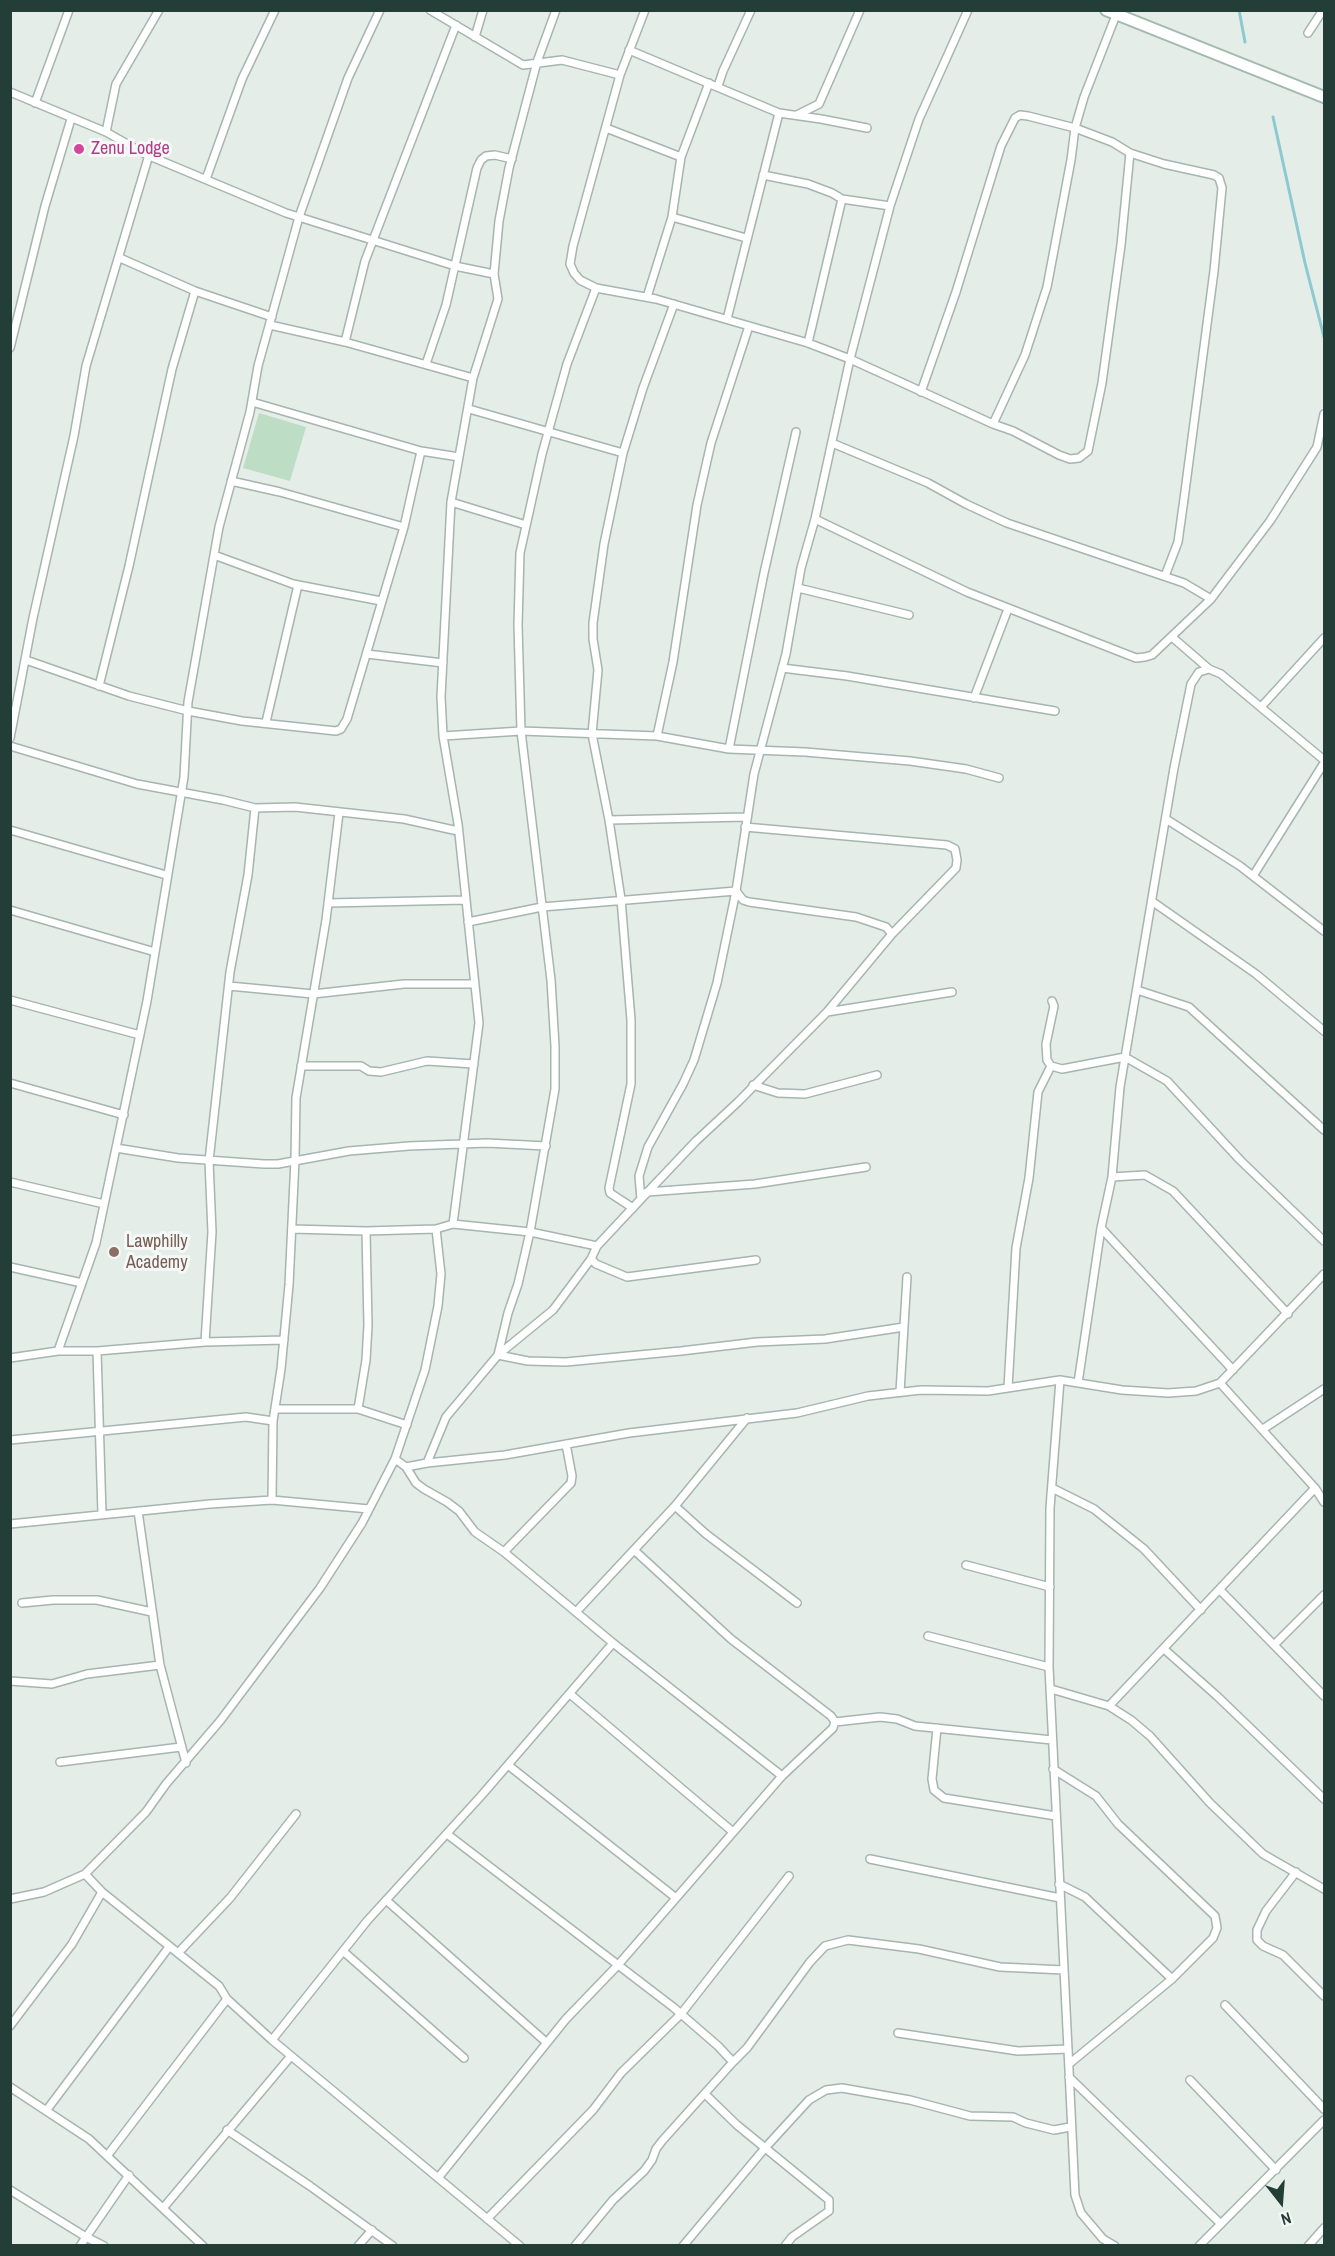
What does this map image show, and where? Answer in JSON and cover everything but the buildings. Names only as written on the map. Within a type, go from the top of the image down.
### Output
[{"type":"main road","points":[[1109,12],[1324,97]]},
{"type":"street","points":[[35,104],[69,10]]},
{"type":"street","points":[[106,132],[116,84],[159,10]]},
{"type":"street","points":[[206,179],[242,79],[275,10]]},
{"type":"street","points":[[58,1351],[96,1243],[124,1115],[155,952],[184,777],[188,711],[214,555],[252,402],[258,366],[299,217],[348,78],[380,10]]},
{"type":"street","points":[[430,10],[523,65],[561,60],[620,75]]},
{"type":"street","points":[[474,36],[483,10]]},
{"type":"street","points":[[453,1224],[479,1023],[458,831],[443,736],[441,697],[451,502],[473,378],[498,299],[494,274],[499,221],[512,159],[537,62],[556,10]]},
{"type":"street","points":[[645,10],[620,75],[573,246],[570,264],[580,280],[596,288],[674,304],[808,343],[850,359],[1013,431],[1070,459],[1079,458],[1088,451],[1102,383],[1121,244],[1130,153]]},
{"type":"street","points":[[718,86],[752,10]]},
{"type":"street","points":[[821,118],[819,104],[860,10]]},
{"type":"street","points":[[641,1199],[639,1176],[648,1146],[683,1084],[703,1032],[717,983],[736,891],[745,827],[760,751],[782,669],[850,359],[890,206],[919,119],[968,10]]},
{"type":"street","points":[[1308,33],[1323,10]]},
{"type":"street","points":[[993,424],[1025,355],[1047,287],[1075,128],[1109,12]]},
{"type":"street","points":[[345,342],[364,261],[456,25]]},
{"type":"street","points":[[629,50],[718,86],[779,114],[821,118],[867,128]]},
{"type":"street","points":[[647,297],[672,217],[681,157],[708,83]]},
{"type":"street","points":[[10,92],[106,132],[149,155],[299,217],[455,266],[494,274]]},
{"type":"street","points":[[797,115],[819,104]]},
{"type":"street","points":[[727,320],[779,114]]},
{"type":"street","points":[[921,392],[956,292],[987,188],[1012,121],[1020,115],[1075,128],[1112,142],[1130,153],[1219,178],[1222,188],[1214,271],[1184,499],[1178,542],[1165,576]]},
{"type":"street","points":[[10,348],[45,206],[71,119]]},
{"type":"street","points":[[606,128],[681,157]]},
{"type":"street","points":[[10,738],[33,618],[74,436],[86,366],[149,155]]},
{"type":"street","points":[[426,364],[446,305],[474,180],[481,160],[486,156],[495,155],[512,159]]},
{"type":"street","points":[[763,175],[808,184],[832,193],[842,200],[890,206]]},
{"type":"street","points":[[808,343],[842,200]]},
{"type":"street","points":[[672,217],[746,238]]},
{"type":"street","points":[[120,258],[271,321],[473,378]]},
{"type":"street","points":[[498,1354],[508,1313],[519,1284],[555,1089],[551,980],[521,731],[518,625],[520,553],[548,432],[567,364],[596,288]]},
{"type":"street","points":[[99,686],[129,566],[172,369],[195,291]]},
{"type":"street","points":[[633,1208],[610,1193],[609,1188],[631,1083],[631,1020],[621,899],[609,820],[592,734],[598,670],[593,623],[604,544],[623,453],[643,388],[674,304]]},
{"type":"street","points":[[657,736],[673,662],[696,505],[711,443],[749,326]]},
{"type":"street","points":[[252,402],[421,451],[459,457]]},
{"type":"street","points":[[469,409],[623,453]]},
{"type":"street","points":[[815,519],[850,534],[942,581],[1008,609],[1064,628],[1136,658],[1152,655],[1211,599],[1270,521],[1317,447],[1324,414]]},
{"type":"street","points":[[729,749],[764,573],[796,432]]},
{"type":"street","points":[[832,443],[928,483],[966,504],[1022,529],[1046,534],[1184,583],[1211,599]]},
{"type":"street","points":[[26,660],[129,696],[188,711],[242,721],[336,731],[341,729],[345,726],[404,527],[421,451]]},
{"type":"street","points":[[231,481],[280,492],[404,527]]},
{"type":"street","points":[[451,502],[526,525]]},
{"type":"street","points":[[214,555],[298,585],[381,601]]},
{"type":"street","points":[[266,722],[298,585]]},
{"type":"street","points":[[798,588],[909,615]]},
{"type":"street","points":[[974,698],[1008,609]]},
{"type":"street","points":[[1172,636],[1209,669],[1221,674],[1324,761],[1253,876]]},
{"type":"street","points":[[1261,707],[1324,638]]},
{"type":"street","points":[[367,654],[443,663]]},
{"type":"street","points":[[782,669],[847,676],[1054,711]]},
{"type":"street","points":[[1078,1383],[1101,1228],[1112,1177],[1120,1088],[1166,819],[1191,684],[1199,672],[1209,669]]},
{"type":"street","points":[[443,736],[521,731],[657,736],[729,749],[910,761],[966,769],[999,778]]},
{"type":"street","points":[[10,746],[138,784],[255,808],[295,807],[404,819],[458,831]]},
{"type":"street","points":[[205,1342],[212,1232],[209,1161],[229,986],[248,875],[255,808]]},
{"type":"street","points":[[272,1500],[273,1421],[284,1340],[292,1229],[296,1098],[328,903],[339,813]]},
{"type":"street","points":[[609,820],[747,817]]},
{"type":"street","points":[[1166,819],[1253,876],[1324,930]]},
{"type":"street","points":[[427,1463],[446,1417],[498,1354],[553,1310],[591,1259],[597,1246],[647,1192],[827,1012],[892,934],[956,868],[955,849],[947,845],[745,827]]},
{"type":"street","points":[[10,830],[166,875]]},
{"type":"street","points":[[468,922],[542,907],[736,891]]},
{"type":"street","points":[[736,891],[743,900],[750,902],[856,917],[886,927],[892,934]]},
{"type":"street","points":[[328,903],[465,900]]},
{"type":"street","points":[[1153,902],[1256,974],[1324,1031]]},
{"type":"street","points":[[10,910],[155,952]]},
{"type":"street","points":[[229,986],[313,994],[404,984],[474,984]]},
{"type":"street","points":[[1137,990],[1188,1007],[1324,1130]]},
{"type":"street","points":[[827,1012],[952,992]]},
{"type":"street","points":[[10,1000],[140,1035]]},
{"type":"street","points":[[1052,1001],[1054,1006],[1046,1044],[1047,1060],[1051,1066],[1062,1069],[1125,1058],[1167,1081],[1240,1160],[1324,1240]]},
{"type":"street","points":[[301,1066],[361,1066],[369,1071],[381,1072],[427,1061],[474,1064]]},
{"type":"street","points":[[1008,1388],[1016,1248],[1029,1178],[1038,1092],[1051,1066]]},
{"type":"street","points":[[753,1085],[777,1093],[805,1094],[877,1076]]},
{"type":"street","points":[[10,1083],[124,1115]]},
{"type":"street","points":[[116,1148],[209,1161],[278,1164],[349,1151],[464,1143],[546,1146]]},
{"type":"street","points":[[647,1192],[755,1184],[866,1167]]},
{"type":"street","points":[[1112,1177],[1145,1175],[1173,1191],[1288,1314]]},
{"type":"street","points":[[10,1182],[104,1204]]},
{"type":"street","points":[[292,1229],[366,1231],[436,1229],[453,1224],[530,1232],[597,1246]]},
{"type":"street","points":[[1101,1228],[1233,1370]]},
{"type":"street","points":[[10,1899],[44,1892],[85,1874],[103,1858],[146,1812],[166,1784],[186,1763],[320,1588],[363,1523],[395,1459],[425,1370],[438,1306],[441,1274],[436,1229]]},
{"type":"street","points":[[358,1409],[366,1360],[368,1324],[366,1231]]},
{"type":"street","points":[[591,1259],[596,1264],[627,1278],[756,1260]]},
{"type":"street","points":[[10,1267],[82,1283]]},
{"type":"street","points":[[406,1467],[506,1455],[629,1433],[797,1413],[868,1396],[900,1392],[988,1391],[1060,1380],[1122,1390],[1168,1393],[1196,1391],[1220,1383],[1324,1274]]},
{"type":"street","points":[[900,1392],[907,1277]]},
{"type":"street","points":[[498,1354],[528,1361],[566,1362],[757,1342],[825,1339],[904,1327]]},
{"type":"street","points":[[10,1358],[58,1351],[97,1351],[205,1342],[284,1340]]},
{"type":"street","points":[[97,1351],[102,1514]]},
{"type":"street","points":[[1060,1380],[1052,1488],[1049,1667],[1069,2064],[1070,2127],[1075,2195],[1081,2213],[1101,2242],[1115,2246]]},
{"type":"street","points":[[1220,1383],[1315,1488],[1324,1502]]},
{"type":"street","points":[[1263,1430],[1324,1389]]},
{"type":"street","points":[[275,1409],[358,1409],[407,1425]]},
{"type":"street","points":[[10,1440],[246,1417],[273,1421]]},
{"type":"street","points":[[576,1612],[675,1506],[747,1418]]},
{"type":"street","points":[[504,1552],[571,1483],[572,1476],[566,1444]]},
{"type":"street","points":[[395,1459],[406,1467],[411,1477],[424,1489],[453,1507],[475,1532],[504,1552],[613,1643],[782,1776]]},
{"type":"street","points":[[1052,1488],[1094,1509],[1144,1549],[1201,1610]]},
{"type":"street","points":[[1109,1706],[1315,1488]]},
{"type":"street","points":[[10,1524],[272,1500],[369,1509]]},
{"type":"street","points":[[675,1506],[706,1534],[798,1603]]},
{"type":"street","points":[[138,1511],[160,1665],[186,1763]]},
{"type":"street","points":[[634,1550],[731,1639],[831,1716],[835,1722]]},
{"type":"street","points":[[966,1565],[1050,1587]]},
{"type":"street","points":[[1220,1590],[1324,1696]]},
{"type":"street","points":[[1275,1644],[1324,1595]]},
{"type":"street","points":[[22,1603],[97,1600],[152,1612]]},
{"type":"street","points":[[928,1636],[1049,1667]]},
{"type":"street","points":[[272,2040],[386,1900],[508,1765],[613,1643]]},
{"type":"street","points":[[1164,1649],[1217,1696],[1324,1799]]},
{"type":"street","points":[[10,1681],[52,1684],[87,1674],[160,1665]]},
{"type":"street","points":[[1051,1689],[1109,1706],[1150,1736],[1198,1791],[1263,1854],[1324,1888]]},
{"type":"street","points":[[570,1694],[733,1832]]},
{"type":"street","points":[[835,1722],[880,1717],[897,1719],[915,1726],[1052,1740]]},
{"type":"street","points":[[438,2178],[566,2019],[618,1965],[782,1776],[833,1728],[835,1722]]},
{"type":"street","points":[[937,1728],[932,1779],[934,1790],[944,1798],[1056,1816]]},
{"type":"street","points":[[60,1762],[181,1747]]},
{"type":"street","points":[[508,1765],[676,1898]]},
{"type":"street","points":[[1053,1769],[1096,1796],[1118,1824],[1215,1916],[1216,1928],[1213,1938],[1172,1979],[1069,2064]]},
{"type":"street","points":[[178,1953],[230,1898],[296,1814]]},
{"type":"street","points":[[447,1834],[681,2014],[733,2062]]},
{"type":"street","points":[[870,1860],[1060,1898]]},
{"type":"street","points":[[1296,1872],[1266,1911],[1257,1930],[1257,1940],[1263,1946],[1283,1955],[1324,1996]]},
{"type":"street","points":[[85,1874],[102,1892],[219,1986],[226,1999],[272,2040],[487,2218],[515,2244]]},
{"type":"street","points":[[487,2218],[593,2110],[621,2073],[681,2014],[789,1876]]},
{"type":"street","points":[[1059,1884],[1085,1898],[1172,1979]]},
{"type":"street","points":[[10,2026],[72,1944],[102,1892]]},
{"type":"street","points":[[386,1900],[547,2043]]},
{"type":"street","points":[[575,2246],[613,2200],[644,2171],[662,2141],[747,2048],[810,1962],[825,1946],[848,1940],[919,1949],[1000,1967],[1064,1970]]},
{"type":"street","points":[[46,2111],[169,1947]]},
{"type":"street","points":[[343,1951],[464,2058]]},
{"type":"street","points":[[107,2156],[226,1999]]},
{"type":"street","points":[[1225,2005],[1324,2109]]},
{"type":"street","points":[[898,2032],[1018,2051],[1068,2049]]},
{"type":"street","points":[[164,2207],[291,2056]]},
{"type":"street","points":[[1069,2077],[1221,2224]]},
{"type":"street","points":[[1190,2080],[1276,2170]]},
{"type":"street","points":[[10,2087],[88,2139],[164,2207],[203,2246]]},
{"type":"street","points":[[683,2246],[765,2148],[809,2100],[826,2090],[842,2088],[910,2100],[970,2116],[1013,2117],[1054,2130],[1070,2127]]},
{"type":"street","points":[[706,2094],[737,2125],[829,2200],[829,2211],[792,2237],[785,2246]]},
{"type":"street","points":[[1199,2246],[1324,2120]]},
{"type":"street","points":[[227,2130],[372,2229],[393,2246]]},
{"type":"street","points":[[80,2246],[129,2175]]},
{"type":"street","points":[[12,2193],[104,2246]]},
{"type":"street","points":[[1308,2246],[1324,2228]]},
{"type":"street","points":[[358,2246],[372,2229]]},
{"type":"green space","points":[[259,413],[306,427],[290,481],[243,468]]},
{"type":"waterway","points":[[1239,10],[1245,42]]},
{"type":"waterway","points":[[1273,117],[1324,337]]},
{"type":"place","name":"Zenu Lodge","points":[[79,149]]},
{"type":"place","name":"Lawphilly Academy","points":[[114,1252]]}]
